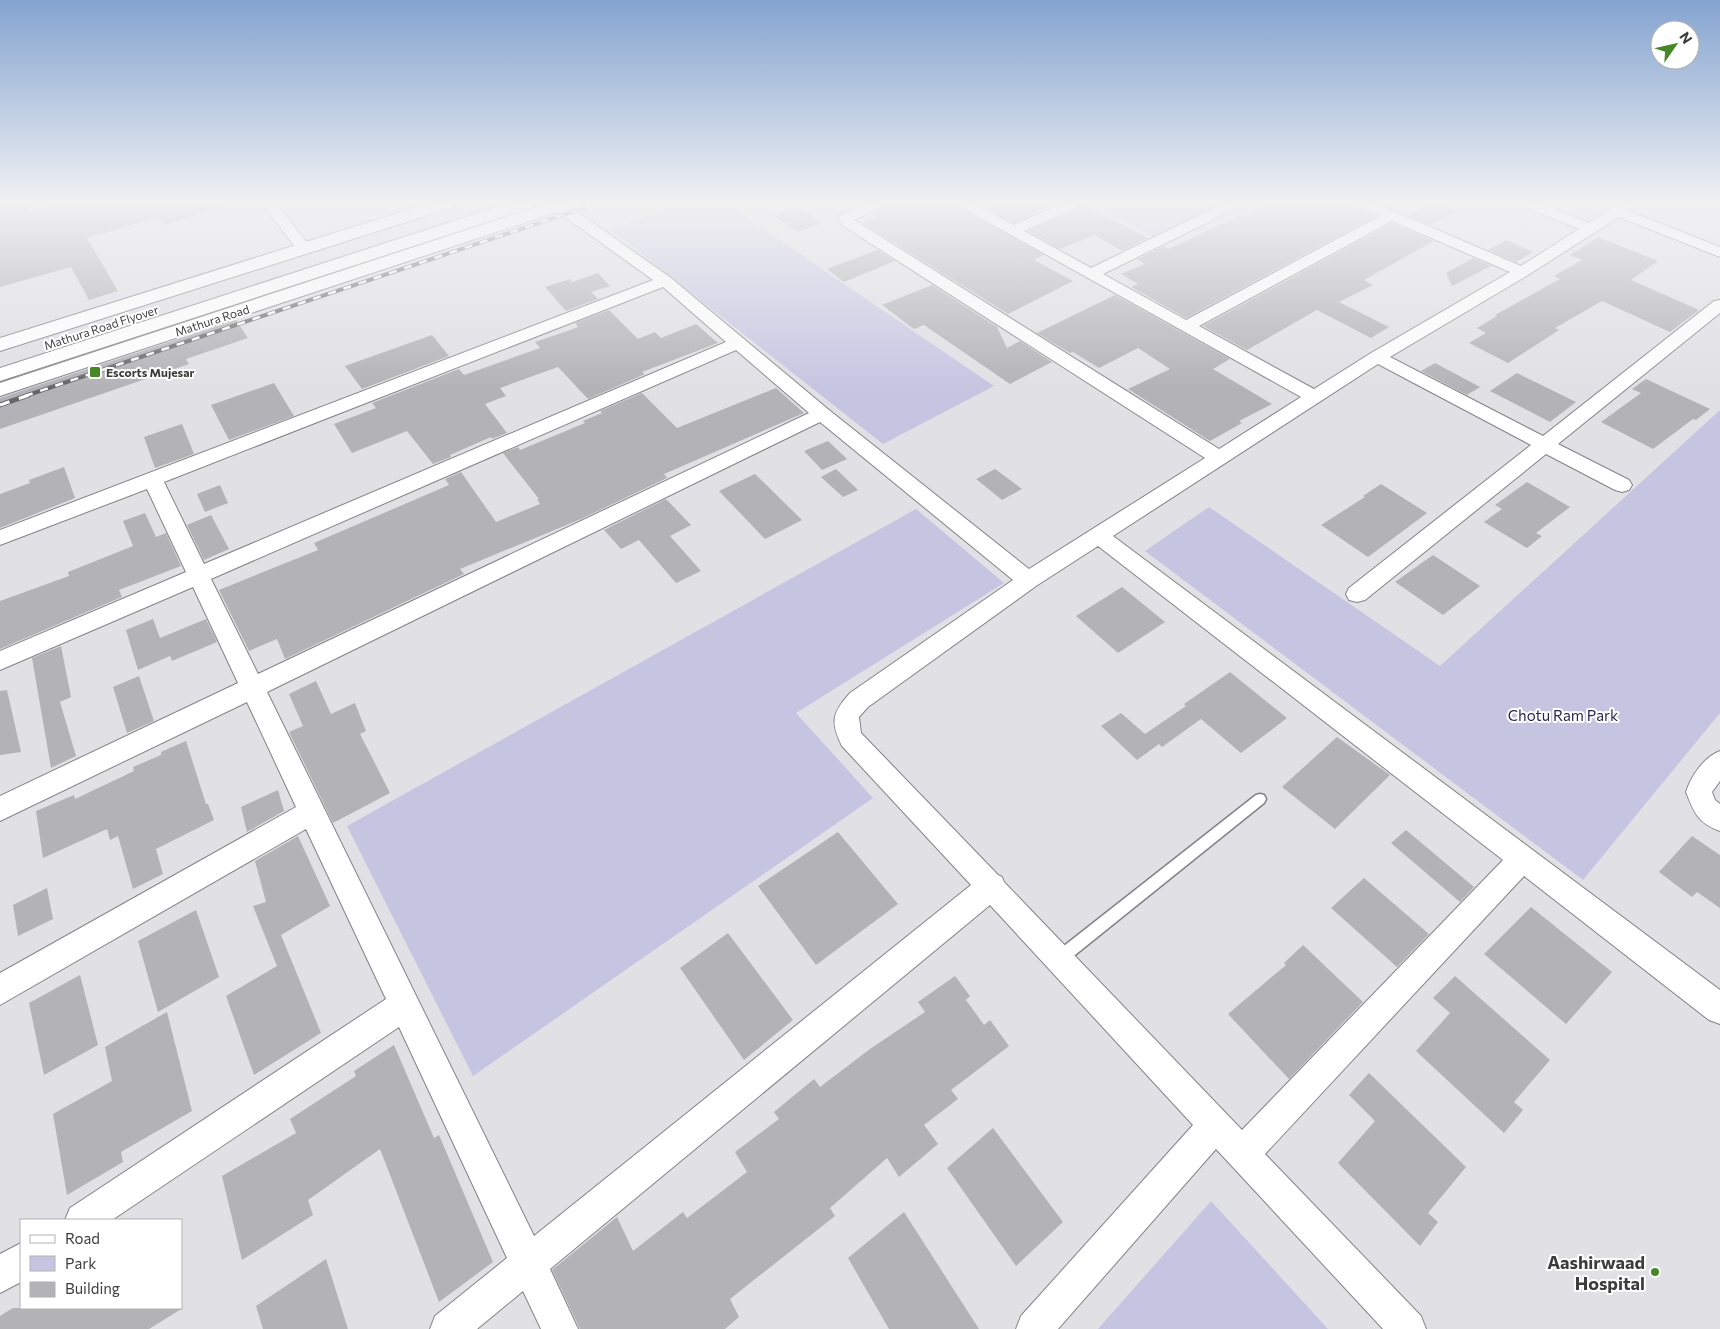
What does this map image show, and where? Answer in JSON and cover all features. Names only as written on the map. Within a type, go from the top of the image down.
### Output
[{"type":"main road","points":[[0,345],[253,265]]},
{"type":"main road","name":"Mathura Road Flyover","points":[[0,359],[294,265]]},
{"type":"main road","name":"Mathura Road Flyover","points":[[0,375],[338,265]]},
{"type":"main road","name":"Mathura Road","points":[[0,390],[374,265]]},
{"type":"street","points":[[642,265],[665,281],[822,414],[1028,580]]},
{"type":"street","points":[[915,265],[1219,458]]},
{"type":"street","points":[[1075,265],[1315,396]]},
{"type":"street","points":[[1091,274],[1109,265]]},
{"type":"street","points":[[1187,326],[1300,265]]},
{"type":"street","points":[[1506,265],[1522,272]]},
{"type":"street","points":[[1408,1329],[1060,958],[851,739],[845,726],[846,714],[859,700],[1028,580],[1377,357],[1533,265]]},
{"type":"street","points":[[0,538],[665,281]]},
{"type":"street","points":[[1357,594],[1720,305]]},
{"type":"street","points":[[0,661],[738,343]]},
{"type":"street","points":[[1377,357],[1622,485]]},
{"type":"street","points":[[0,809],[822,414]]},
{"type":"street","points":[[152,479],[560,1329]]},
{"type":"street","points":[[1098,535],[1720,1010]]},
{"type":"street","points":[[1720,762],[1701,786],[1699,792],[1705,808],[1720,819]]},
{"type":"street","points":[[0,990],[312,812]]},
{"type":"street","points":[[1243,1153],[1523,858]]},
{"type":"street","points":[[448,1329],[992,886]]},
{"type":"street","points":[[84,1219],[405,1005]]},
{"type":"street","points":[[1034,1329],[1216,1124]]},
{"type":"street","points":[[0,1275],[20,1262]]},
{"type":"lane","points":[[1060,958],[1260,799]]},
{"type":"green space","points":[[656,265],[816,265],[994,386],[883,444]]},
{"type":"green space","name":"Chotu Ram Park","points":[[1720,410],[1720,713],[1583,880],[1145,551],[1209,507],[1440,666]]},
{"type":"green space","points":[[916,509],[1004,583],[796,713],[873,798],[473,1076],[347,826]]},
{"type":"green space","points":[[1211,1201],[1328,1329],[1098,1329]]},
{"type":"building","points":[[0,265],[103,265],[118,291],[89,300],[71,267],[0,287]]},
{"type":"building","points":[[837,265],[885,265],[844,282],[827,269]]},
{"type":"building","points":[[929,265],[1043,265],[1073,281],[1008,314]]},
{"type":"building","points":[[1143,265],[1285,265],[1186,318],[1131,287],[1138,284],[1121,274]]},
{"type":"building","points":[[1315,265],[1391,265],[1364,280],[1373,285],[1339,302],[1389,327],[1371,338],[1317,310],[1247,350],[1203,326]]},
{"type":"building","points":[[1460,265],[1491,266],[1452,286],[1446,273]]},
{"type":"building","points":[[1573,265],[1652,265],[1631,280],[1699,310],[1670,332],[1602,301],[1555,328],[1559,330],[1508,363],[1469,343],[1486,333],[1477,328],[1497,316],[1495,315],[1560,279],[1554,276]]},
{"type":"building","points":[[598,273],[610,286],[591,292],[598,299],[566,311],[545,287],[570,279],[572,282]]},
{"type":"building","points":[[932,285],[997,327],[1007,348],[1020,341],[1052,362],[1010,384],[924,325],[914,329],[882,305]]},
{"type":"building","points":[[1115,295],[1230,359],[1213,369],[1272,404],[1239,421],[1242,423],[1210,441],[1128,389],[1170,369],[1138,348],[1099,368],[1037,333]]},
{"type":"building","points":[[609,310],[638,339],[655,332],[661,338],[696,324],[718,343],[642,372],[645,374],[588,399],[558,367],[500,388],[506,396],[485,404],[507,433],[492,439],[491,437],[433,464],[407,431],[352,453],[334,424],[376,408],[372,403],[459,369],[464,375],[540,348],[535,342],[576,328],[578,327],[575,323]]},
{"type":"building","name":"Escorts Mujesar","points":[[236,320],[248,338],[186,359],[189,364],[0,429],[0,398]]},
{"type":"building","points":[[432,335],[449,356],[362,389],[345,366]]},
{"type":"building","points":[[1435,363],[1480,387],[1467,395],[1421,371]]},
{"type":"building","points":[[1517,373],[1576,402],[1550,422],[1490,391]]},
{"type":"building","points":[[1646,379],[1710,409],[1696,420],[1693,419],[1653,449],[1601,422],[1641,393],[1632,389]]},
{"type":"building","points":[[274,383],[294,416],[229,440],[211,405]]},
{"type":"building","points":[[776,388],[804,413],[664,474],[667,478],[581,519],[460,569],[464,574],[285,659],[277,639],[249,651],[219,590],[318,550],[314,543],[449,485],[445,479],[461,472],[496,522],[540,504],[537,499],[539,499],[503,453],[518,447],[520,450],[585,423],[583,421],[602,413],[600,411],[642,393],[677,428]]},
{"type":"building","points":[[182,424],[194,454],[155,468],[144,437]]},
{"type":"building","points":[[828,441],[847,459],[822,470],[804,451]]},
{"type":"building","points":[[64,467],[75,498],[0,528],[0,494],[30,483],[29,480]]},
{"type":"building","points":[[836,469],[858,490],[843,497],[821,477]]},
{"type":"building","points":[[995,469],[1022,489],[1002,500],[976,479]]},
{"type":"building","points":[[755,474],[802,520],[765,539],[719,491]]},
{"type":"building","points":[[1527,482],[1570,507],[1536,533],[1542,536],[1527,548],[1484,522],[1502,509],[1495,505]]},
{"type":"building","points":[[1381,484],[1427,513],[1368,557],[1321,525],[1365,497],[1363,496]]},
{"type":"building","points":[[220,485],[228,503],[205,512],[197,494]]},
{"type":"building","points":[[666,499],[691,525],[670,536],[701,571],[676,583],[639,540],[621,549],[604,530]]},
{"type":"building","points":[[145,513],[156,537],[166,533],[181,566],[119,590],[122,597],[0,649],[0,601],[69,576],[68,572],[133,546],[123,521]]},
{"type":"building","points":[[211,515],[229,549],[204,560],[187,525]]},
{"type":"building","points":[[1433,555],[1480,586],[1443,615],[1395,582]]},
{"type":"building","points":[[1122,587],[1165,622],[1118,653],[1076,616]]},
{"type":"building","points":[[153,619],[160,638],[206,619],[217,642],[172,661],[170,656],[138,670],[126,630]]},
{"type":"building","points":[[61,646],[71,697],[60,702],[76,756],[51,768],[32,658]]},
{"type":"building","points":[[1230,672],[1287,718],[1241,753],[1201,719],[1162,747],[1159,744],[1137,760],[1101,726],[1121,713],[1145,734],[1186,706],[1184,704]]},
{"type":"building","points":[[139,676],[154,721],[127,733],[113,687]]},
{"type":"building","points":[[316,681],[331,714],[355,703],[366,731],[360,734],[390,793],[333,823],[289,732],[303,726],[289,694]]},
{"type":"building","points":[[7,690],[21,752],[0,755],[0,691]]},
{"type":"building","points":[[1337,737],[1390,775],[1335,829],[1282,787]]},
{"type":"building","points":[[186,741],[206,804],[208,804],[214,820],[156,849],[163,874],[133,889],[118,836],[110,840],[107,829],[43,858],[36,811],[74,795],[75,799],[134,771],[133,767],[161,755],[161,752]]},
{"type":"building","points":[[278,790],[284,811],[247,832],[241,807]]},
{"type":"building","points":[[1406,830],[1474,887],[1460,902],[1391,843]]},
{"type":"building","points":[[838,832],[898,904],[816,965],[758,886]]},
{"type":"building","points":[[298,836],[330,906],[281,935],[321,1033],[254,1075],[226,996],[277,966],[253,906],[266,902],[255,861]]},
{"type":"building","points":[[1692,836],[1720,855],[1720,908],[1697,892],[1692,897],[1659,872]]},
{"type":"building","points":[[1364,878],[1429,934],[1397,967],[1331,908]]},
{"type":"building","points":[[47,888],[53,919],[18,936],[13,905]]},
{"type":"building","points":[[1531,907],[1612,972],[1566,1024],[1484,954]]},
{"type":"building","points":[[196,910],[219,977],[158,1012],[138,941]]},
{"type":"building","points":[[728,933],[793,1020],[744,1060],[680,968]]},
{"type":"building","points":[[1303,945],[1363,1002],[1289,1079],[1228,1014],[1286,965],[1284,963]]},
{"type":"building","points":[[80,975],[98,1045],[44,1075],[29,1003]]},
{"type":"building","points":[[955,976],[970,996],[966,1000],[984,1025],[990,1020],[1009,1046],[951,1090],[958,1099],[924,1125],[938,1144],[899,1177],[887,1158],[830,1208],[835,1216],[730,1299],[739,1317],[725,1329],[580,1329],[552,1270],[617,1217],[633,1251],[683,1212],[687,1218],[747,1172],[735,1152],[779,1119],[774,1112],[814,1079],[820,1087],[870,1049],[925,1012],[918,1002]]},
{"type":"building","points":[[1455,976],[1550,1060],[1514,1102],[1523,1110],[1504,1133],[1416,1051],[1450,1013],[1433,998]]},
{"type":"building","points":[[167,1012],[192,1111],[121,1152],[123,1162],[67,1195],[53,1114],[112,1081],[105,1047]]},
{"type":"building","points":[[394,1045],[434,1138],[439,1135],[493,1262],[439,1302],[380,1149],[308,1200],[313,1215],[242,1260],[222,1176],[296,1133],[290,1119],[356,1076],[354,1071]]},
{"type":"building","points":[[1369,1073],[1466,1167],[1428,1213],[1438,1222],[1420,1246],[1338,1163],[1375,1121],[1349,1095]]},
{"type":"building","points":[[993,1128],[1063,1222],[1016,1266],[947,1168]]},
{"type":"building","points":[[904,1212],[979,1329],[889,1329],[848,1258]]},
{"type":"building","points":[[326,1259],[348,1329],[263,1329],[256,1306]]},
{"type":"building","points":[[13,1308],[181,1309],[149,1329],[0,1329],[0,1316]]},
{"type":"railway","points":[[25,396],[414,265]]},
{"type":"railway","points":[[0,405],[29,395]]},
{"type":"place","name":"Escorts Mujesar","points":[[95,372]]},
{"type":"place","name":"Aashirwaad Hospital","points":[[1655,1272]]}]
